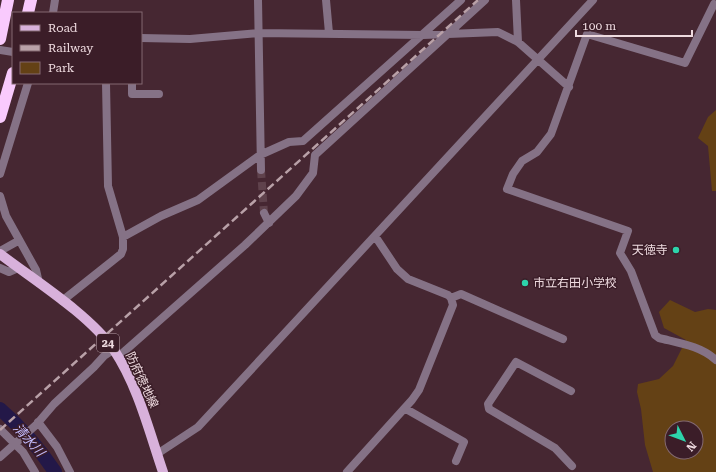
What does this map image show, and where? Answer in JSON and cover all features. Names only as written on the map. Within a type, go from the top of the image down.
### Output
[{"type":"highway","points":[[0,39],[8,0]]},
{"type":"highway","points":[[28,12],[31,0]]},
{"type":"highway","points":[[0,117],[12,76]]},
{"type":"main road","name":"防府徳地線","points":[[0,254],[91,325],[116,354],[137,398],[163,472]]},
{"type":"street","points":[[53,12],[55,0]]},
{"type":"street","points":[[258,0],[260,155],[262,170]]},
{"type":"street","points":[[326,0],[329,33]]},
{"type":"street","points":[[122,237],[161,216],[198,200],[260,155],[288,142],[303,141],[461,0]]},
{"type":"street","points":[[0,457],[37,423],[104,356],[116,354],[269,223],[296,196],[313,173],[315,155],[485,0]]},
{"type":"street","points":[[516,0],[518,42]]},
{"type":"street","points":[[157,454],[198,427],[593,0]]},
{"type":"street","points":[[716,5],[714,4],[685,63],[587,34],[551,134],[537,152],[522,161],[513,174],[507,189],[628,230],[620,253],[631,271],[655,335],[659,338],[699,349],[709,354],[716,360]]},
{"type":"street","points":[[142,38],[190,39],[258,33],[423,35],[498,32],[518,42],[568,87]]},
{"type":"street","points":[[0,50],[12,52]]},
{"type":"street","points":[[0,174],[28,84]]},
{"type":"street","points":[[62,301],[121,254],[123,249],[122,237],[108,186],[106,84]]},
{"type":"street","points":[[132,84],[132,94],[159,94]]},
{"type":"street","points":[[0,196],[6,216],[18,241],[36,270],[38,283]]},
{"type":"street","points":[[264,213],[269,223]]},
{"type":"street","points":[[375,236],[397,269],[408,279],[451,298],[461,294],[563,339]]},
{"type":"street","points":[[0,250],[18,241]]},
{"type":"street","points":[[0,268],[9,272],[18,268]]},
{"type":"street","points":[[347,472],[406,409],[419,390],[453,305],[451,298]]},
{"type":"street","points":[[571,391],[558,386],[516,362],[488,404],[489,409],[555,448],[572,466]]},
{"type":"street","points":[[406,409],[464,442],[456,461]]},
{"type":"street","points":[[37,423],[57,447],[70,472]]},
{"type":"street","points":[[0,430],[17,442],[35,472]]},
{"type":"green space","points":[[716,110],[716,191],[712,191],[708,146],[698,138],[708,117]]},
{"type":"green space","points":[[670,300],[695,312],[708,309],[716,310],[716,472],[653,472],[645,445],[641,409],[637,392],[638,384],[659,379],[673,366],[686,340],[664,328],[659,312]]},
{"type":"waterway","name":"清水川","points":[[0,409],[16,423],[30,439],[55,472]]},
{"type":"tunnel","points":[[261,170],[264,213]]},
{"type":"railway","points":[[0,430],[478,0]]},
{"type":"place","name":"天徳寺","points":[[676,250]]},
{"type":"place","name":"市立右田小学校","points":[[525,283]]}]
